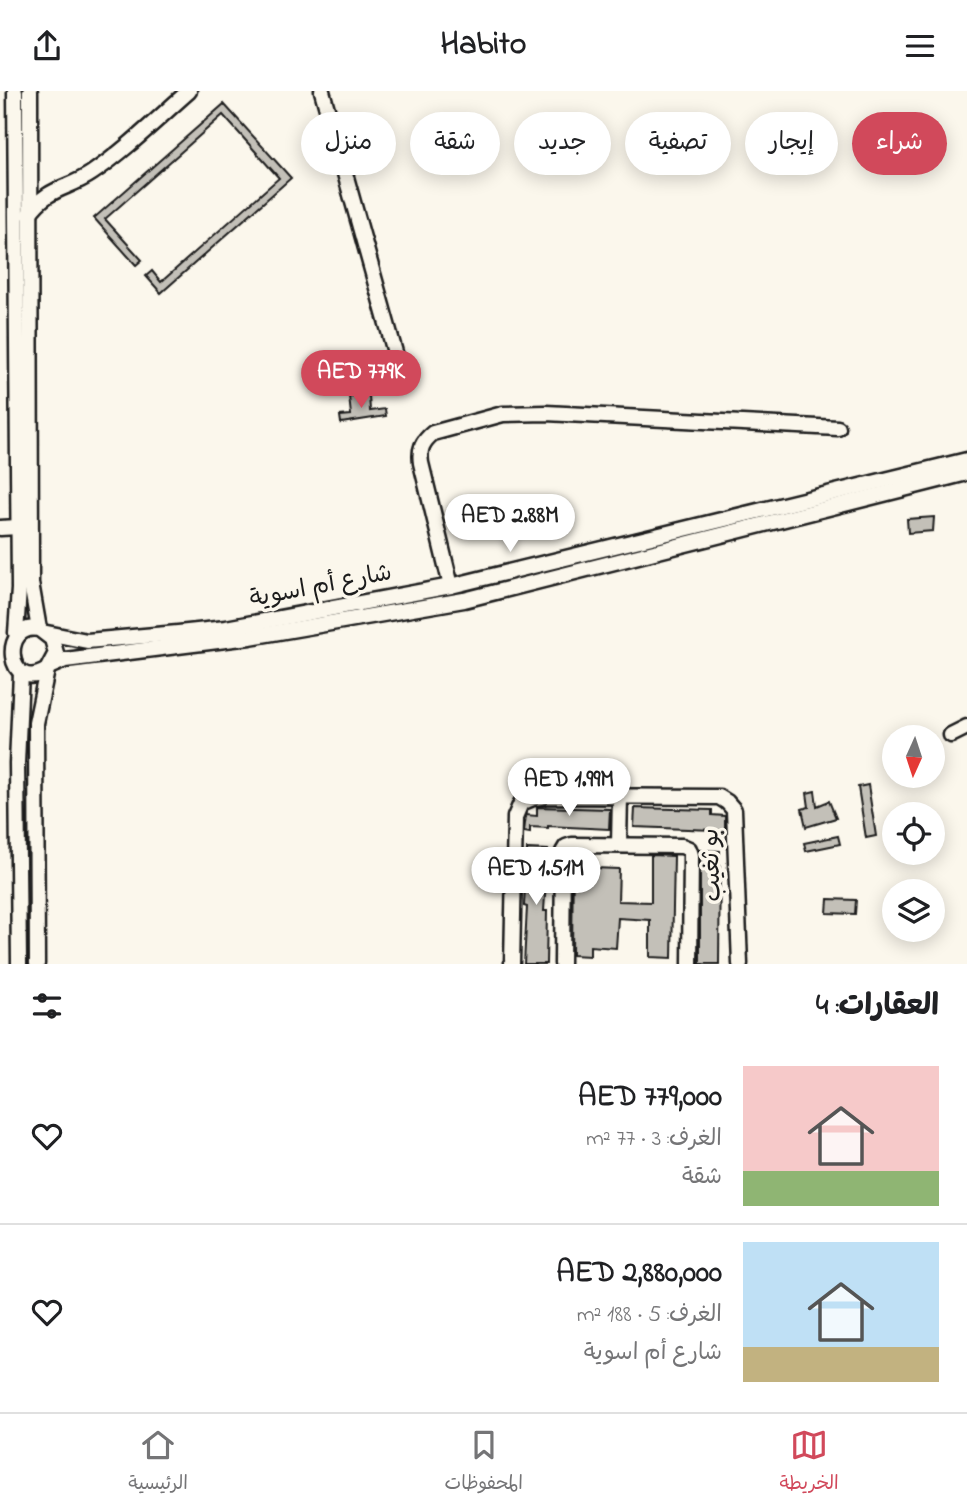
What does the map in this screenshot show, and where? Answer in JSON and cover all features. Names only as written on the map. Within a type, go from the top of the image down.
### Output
[{"type":"street","points":[[15,91],[22,184],[29,213],[31,583],[43,631],[55,645],[56,653],[49,668],[36,723],[38,961]]},
{"type":"street","points":[[16,633],[19,615],[22,184],[30,91]]},
{"type":"street","points":[[29,213],[48,193],[90,174],[189,91]]},
{"type":"street","points":[[322,91],[401,374]]},
{"type":"street","points":[[22,184],[61,188]]},
{"type":"street","points":[[451,586],[421,463],[421,448],[425,439],[433,433],[503,414],[546,413],[838,428]]},
{"type":"street","name":"شارع أم اسوية","points":[[43,631],[87,641],[226,628],[451,586],[967,460]]},
{"type":"street","name":"شارع أم اسوية","points":[[49,668],[65,660],[250,637],[464,600],[967,473]]},
{"type":"street","points":[[0,529],[18,527]]},
{"type":"street","points":[[43,631],[31,627],[16,633],[10,640],[8,655],[15,669],[21,673],[35,675],[49,668]]},
{"type":"street","points":[[19,964],[17,763],[21,673]]},
{"type":"street","points":[[951,735],[967,727]]},
{"type":"street","name":"بو ثغيب","points":[[512,964],[515,817],[521,803],[548,796],[719,797],[727,801],[734,810],[740,964]]},
{"type":"street","points":[[624,845],[625,796]]},
{"type":"street","points":[[562,964],[564,849],[572,845],[682,846],[690,852],[690,964]]},
{"type":"street","points":[[13,964],[19,940]]},
{"type":"building","points":[[224,104],[291,178],[161,293],[146,276],[152,271],[161,282],[279,178],[223,115],[105,219],[142,260],[136,265],[94,218]]},
{"type":"building","points":[[369,395],[370,411],[385,409],[386,416],[341,423],[340,416],[351,415],[349,396]]},
{"type":"building","points":[[934,517],[933,531],[908,533],[907,519]]},
{"type":"building","points":[[868,785],[876,836],[866,838],[858,787]]},
{"type":"building","points":[[815,791],[817,806],[829,801],[836,818],[806,827],[802,809],[809,807],[807,793]]},
{"type":"building","points":[[537,807],[610,809],[609,829],[548,826],[530,827],[530,833],[524,832],[526,815],[537,816]]},
{"type":"building","points":[[635,808],[712,810],[712,815],[725,816],[725,834],[713,834],[714,830],[634,827]]},
{"type":"building","points":[[838,836],[840,844],[806,851],[804,843]]},
{"type":"building","points":[[527,849],[548,850],[544,911],[547,911],[546,964],[524,964]]},
{"type":"building","points":[[700,850],[720,851],[719,964],[700,964]]},
{"type":"building","points":[[573,855],[593,855],[593,868],[619,869],[618,901],[651,902],[651,855],[674,856],[672,958],[650,957],[650,920],[618,918],[616,948],[590,946],[590,956],[572,955]]},
{"type":"building","points":[[828,899],[856,900],[855,914],[827,913]]}]
